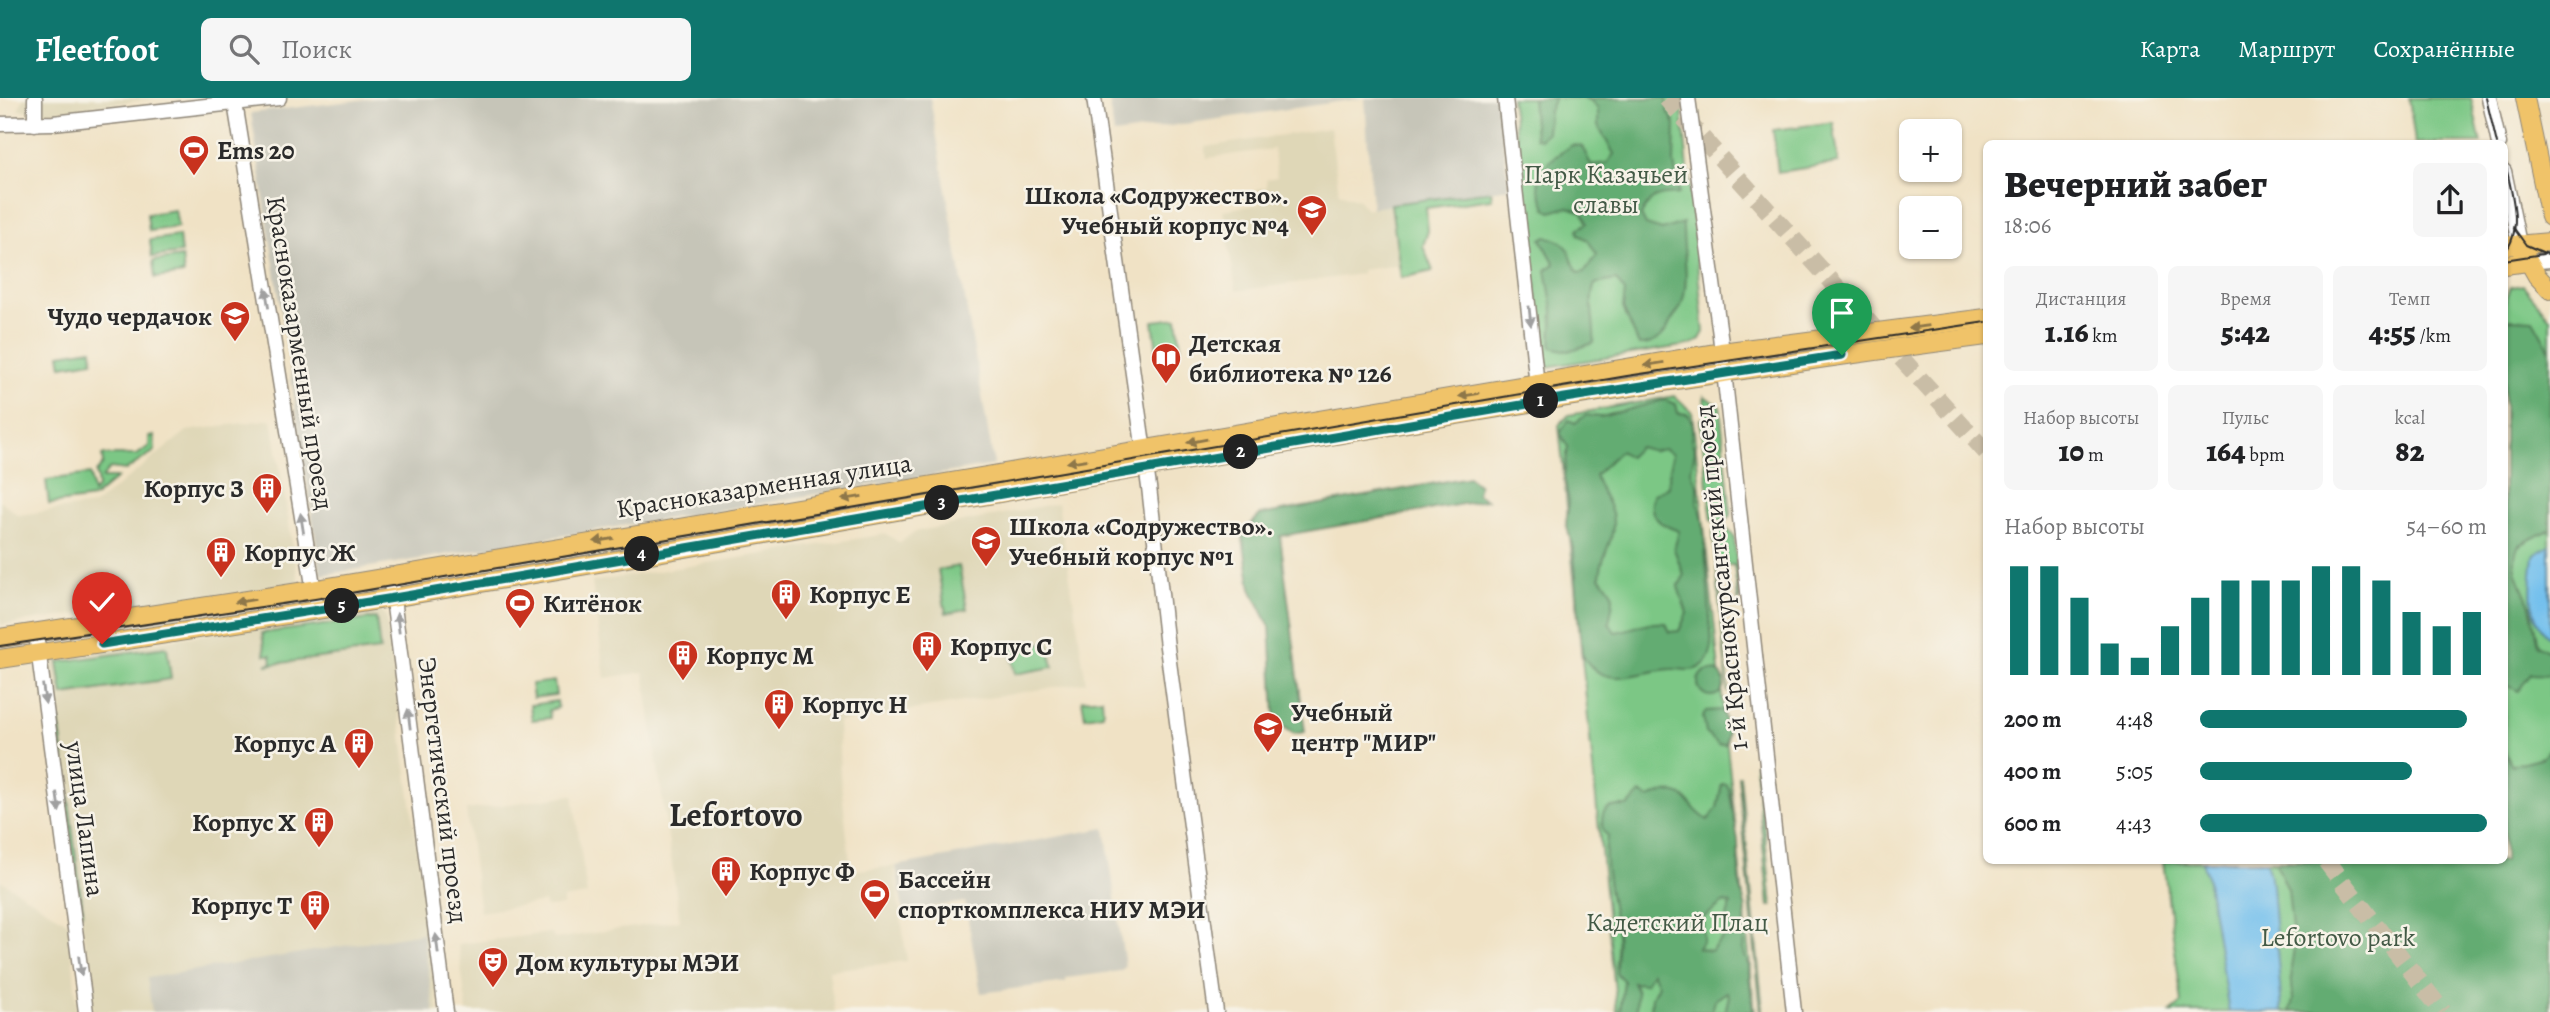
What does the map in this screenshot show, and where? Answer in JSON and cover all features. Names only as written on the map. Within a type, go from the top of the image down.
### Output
[{"type":"main road","points":[[2525,98],[2550,217]]},
{"type":"main road","points":[[2512,245],[2550,242]]},
{"type":"main road","points":[[2512,245],[2550,290]]},
{"type":"main road","points":[[2508,264],[2528,262]]},
{"type":"main road","points":[[1538,393],[1721,352],[1983,317]]},
{"type":"main road","points":[[1538,393],[1723,373],[1983,336]]},
{"type":"main road","name":"Красноказарменная улица","points":[[0,638],[1145,459],[1538,393]]},
{"type":"main road","name":"Красноказарменная улица","points":[[0,659],[394,598],[1145,459]]},
{"type":"street","points":[[35,124],[36,98]]},
{"type":"street","points":[[0,124],[35,124],[279,98]]},
{"type":"street","points":[[1094,98],[1145,459],[1216,1012]]},
{"type":"street","points":[[1506,98],[1538,393]]},
{"type":"street","name":"1-й Краснокурсантский проезд","points":[[1688,98],[1721,352],[1794,1012]]},
{"type":"street","points":[[2488,98],[2498,140]]},
{"type":"street","name":"Красноказарменный проезд","points":[[235,103],[317,610]]},
{"type":"street","points":[[2508,208],[2512,245]]},
{"type":"street","points":[[2528,262],[2550,260]]},
{"type":"street","name":"Энергетический проезд","points":[[390,575],[446,1012]]},
{"type":"street","name":"улица Лапина","points":[[36,633],[86,1012]]},
{"type":"shaded area","points":[[24,98],[157,98],[49,112],[18,110]]},
{"type":"shaded area","points":[[376,98],[930,98],[994,465],[321,575],[251,113]]},
{"type":"shaded area","points":[[1109,98],[1365,98],[1114,134]]},
{"type":"shaded area","points":[[1365,98],[1497,98],[1509,188],[1372,208]]},
{"type":"shaded area","name":"Школа «Содружество». Учебный корпус №4","points":[[1330,128],[1339,193],[1359,200],[1366,209],[1391,204],[1399,265],[1361,270],[1361,274],[1236,291],[1223,210],[1260,204],[1257,189],[1267,187],[1266,179],[1277,177],[1273,149],[1207,158],[1205,147]]},
{"type":"shaded area","points":[[272,419],[298,579],[294,585],[0,625],[0,500],[18,515],[94,505],[187,431]]},
{"type":"shaded area","points":[[1058,503],[1086,682],[838,722],[840,774],[851,871],[894,866],[907,961],[829,970],[834,1012],[467,1012],[458,944],[551,933],[555,939],[680,920],[644,672],[605,678],[592,582],[886,534],[900,543],[914,532]]},
{"type":"shaded area","points":[[377,608],[386,617],[439,1012],[93,1012],[50,665],[53,658]]},
{"type":"shaded area","points":[[573,795],[587,895],[563,899],[563,906],[546,907],[544,902],[480,912],[466,810]]},
{"type":"shaded area","points":[[1105,828],[1125,967],[1120,971],[1066,978],[1066,982],[981,993],[965,902],[903,911],[896,866]]},
{"type":"shaded area","points":[[0,880],[70,924],[77,1012],[0,1012]]},
{"type":"shaded area","points":[[423,933],[434,1012],[152,1012],[147,978]]},
{"type":"green space","name":"Парк Казачьей славы","points":[[1511,98],[1681,98],[1704,332],[1699,341],[1689,345],[1546,367]]},
{"type":"green space","points":[[1532,98],[1555,98],[1549,111],[1547,132],[1540,139],[1535,138]]},
{"type":"green space","points":[[1581,98],[1667,98],[1667,109],[1675,124],[1674,162],[1679,194],[1652,199],[1641,215],[1646,225],[1662,230],[1683,223],[1684,296],[1681,306],[1661,337],[1648,344],[1639,345],[1623,308],[1625,292],[1616,280],[1595,284],[1592,298],[1594,343],[1568,351],[1551,347],[1553,310],[1546,270],[1555,264],[1541,239],[1546,236],[1563,243],[1579,273],[1584,272],[1597,255],[1588,240],[1579,235],[1578,229],[1587,223],[1583,212],[1568,207],[1551,212],[1546,209],[1538,185],[1539,177],[1547,164],[1572,145],[1582,146],[1591,165],[1607,163],[1614,154],[1598,126],[1598,109],[1591,101]]},
{"type":"green space","points":[[2409,98],[2471,98],[2480,140],[2415,140]]},
{"type":"green space","points":[[1833,122],[1839,163],[1778,172],[1773,130]]},
{"type":"green space","points":[[1491,191],[1492,199],[1426,208],[1428,231],[1423,246],[1433,271],[1401,278],[1391,204]]},
{"type":"green space","points":[[175,210],[178,227],[149,231],[147,214]]},
{"type":"green space","points":[[179,236],[181,253],[152,257],[150,240]]},
{"type":"green space","points":[[182,257],[184,274],[155,278],[153,261]]},
{"type":"green space","name":"Lefortovo park","points":[[2523,285],[2550,318],[2550,1012],[2171,1012],[2182,1003],[2163,864],[2508,864],[2508,294],[2511,287]]},
{"type":"green space","points":[[1177,318],[1181,348],[1157,351],[1153,321]]},
{"type":"green space","points":[[2508,320],[2533,320],[2550,350],[2550,529],[2518,546],[2515,562],[2530,606],[2538,645],[2550,653],[2550,675],[2531,674],[2518,691],[2508,686]]},
{"type":"green space","points":[[92,349],[93,361],[62,366],[60,354]]},
{"type":"green space","name":"Кадетский Плац","points":[[1675,396],[1692,412],[1755,1012],[1617,1012],[1559,425],[1569,415]]},
{"type":"green space","points":[[1704,396],[1720,406],[1731,515],[1727,520],[1712,521],[1700,419],[1706,418]]},
{"type":"green space","points":[[1664,400],[1676,404],[1678,413],[1688,414],[1693,424],[1691,440],[1695,451],[1691,471],[1698,487],[1697,502],[1703,520],[1712,646],[1707,661],[1695,669],[1610,676],[1590,666],[1582,654],[1574,552],[1566,523],[1569,502],[1564,477],[1568,447],[1560,433],[1569,420],[1575,423],[1586,415],[1601,417]],"holes":[[[1639,447],[1654,451],[1664,449],[1672,454],[1668,487],[1654,494],[1652,508],[1656,518],[1679,531],[1674,549],[1684,576],[1678,587],[1687,613],[1679,631],[1670,632],[1666,623],[1658,623],[1615,632],[1609,623],[1612,594],[1600,577],[1613,529],[1612,516],[1595,475],[1620,451],[1629,457]]]},
{"type":"green space","points":[[154,436],[155,451],[126,470],[110,468],[102,478],[117,478],[93,498],[49,504],[46,480],[90,474],[93,493],[98,487],[96,472],[103,464],[102,455],[137,455],[149,446],[149,437]]},
{"type":"green space","points":[[1469,477],[1479,485],[1477,494],[1486,500],[1280,536],[1305,732],[1294,734],[1281,725],[1275,714],[1270,627],[1251,589],[1242,533],[1260,515]]},
{"type":"green space","points":[[1728,530],[1734,536],[1740,600],[1734,565],[1718,566],[1728,693],[1713,531]]},
{"type":"green space","points":[[959,566],[967,609],[946,613],[938,570]]},
{"type":"green space","points":[[107,576],[129,583],[140,604],[85,612],[89,590]]},
{"type":"green space","points":[[376,618],[380,650],[266,665],[272,662],[271,655],[265,655],[262,633]]},
{"type":"green space","points":[[1048,642],[1053,667],[1015,674],[1010,649]]},
{"type":"green space","points":[[167,647],[171,679],[63,695],[58,662]]},
{"type":"green space","points":[[1711,670],[1720,674],[1724,683],[1720,692],[1711,696],[1702,692],[1698,683],[1702,674]]},
{"type":"green space","points":[[554,681],[556,695],[533,698],[531,684]]},
{"type":"green space","points":[[1102,698],[1103,714],[1085,717],[1082,700]]},
{"type":"green space","points":[[557,701],[558,708],[549,710],[550,718],[532,720],[530,705]]},
{"type":"green space","points":[[1722,710],[1728,729],[1726,744],[1719,745],[1706,733],[1703,717],[1706,711]]},
{"type":"green space","points":[[56,720],[59,720],[83,912],[79,913]]},
{"type":"green space","points":[[2550,747],[2550,1012],[2290,1012],[2293,1000],[2291,968],[2294,948],[2288,890],[2276,864],[2508,864],[2508,758],[2512,765],[2543,757]]},
{"type":"green space","points":[[1755,764],[1758,764],[1772,906],[1769,906]]},
{"type":"green space","points":[[1740,776],[1763,1012],[1761,1012]]},
{"type":"green space","points":[[1722,784],[1726,784],[1738,840],[1739,881],[1746,909],[1743,950],[1748,964],[1753,1012],[1725,1012],[1729,996],[1727,992],[1715,1000],[1712,1012],[1651,1012],[1652,997],[1658,985],[1652,972],[1645,984],[1633,983],[1637,992],[1636,1012],[1620,1012],[1624,981],[1616,973],[1617,939],[1607,869],[1608,836],[1603,831],[1603,813],[1614,806],[1628,806],[1640,793],[1648,798],[1662,794],[1679,794],[1708,820],[1717,808]],"holes":[[[1724,902],[1731,904],[1724,926],[1726,935],[1710,951],[1698,948],[1703,940],[1703,918]]]},
{"type":"water","points":[[2550,546],[2550,638],[2542,629],[2533,610],[2531,589],[2534,555]]},
{"type":"water","points":[[2203,864],[2267,864],[2272,885],[2282,1012],[2229,1012]]},
{"type":"tunnel","points":[[1666,98],[1983,449]]},
{"type":"tunnel","points":[[2328,864],[2443,1012]]},
{"type":"tram line","points":[[2486,98],[2496,140]]},
{"type":"tram line","points":[[2508,176],[2515,220],[2508,247]]},
{"type":"tram line","points":[[2513,227],[2526,245],[2547,254]]},
{"type":"tram line","points":[[2508,259],[2543,254]]},
{"type":"tram line","points":[[0,646],[315,599],[1627,376],[1983,322]]},
{"type":"place","name":"Ems 20","points":[[194,177]]},
{"type":"place","name":"Школа «Содружество». Учебный корпус №4","points":[[1312,237]]},
{"type":"place","name":"Чудо чердачок","points":[[235,343]]},
{"type":"place","name":"Детская библиотека № 126","points":[[1166,385]]},
{"type":"place","name":"Корпус З","points":[[267,515]]},
{"type":"place","name":"Школа «Содружество». Учебный корпус №1","points":[[986,568]]},
{"type":"place","name":"Корпус Ж","points":[[221,579]]},
{"type":"place","name":"Корпус Е","points":[[786,621]]},
{"type":"place","name":"Китёнок","points":[[520,630]]},
{"type":"place","name":"Корпус С","points":[[927,673]]},
{"type":"place","name":"Корпус М","points":[[683,682]]},
{"type":"place","name":"Корпус Н","points":[[779,731]]},
{"type":"place","name":"Учебный центр \"МИР\"","points":[[1268,754]]},
{"type":"place","name":"Корпус А","points":[[359,770]]},
{"type":"place","name":"Корпус Х","points":[[319,849]]},
{"type":"place","name":"Корпус Ф","points":[[726,898]]},
{"type":"place","name":"Бассейн спорткомплекса НИУ МЭИ","points":[[875,921]]},
{"type":"place","name":"Корпус Т","points":[[315,932]]},
{"type":"place","name":"Дом культуры МЭИ","points":[[493,989]]},
{"type":"district","name":"Lefortovo","points":[[736,814]]},
{"type":"route","points":[[102,644],[394,598],[1147,467],[1692,377],[1842,355]]}]
